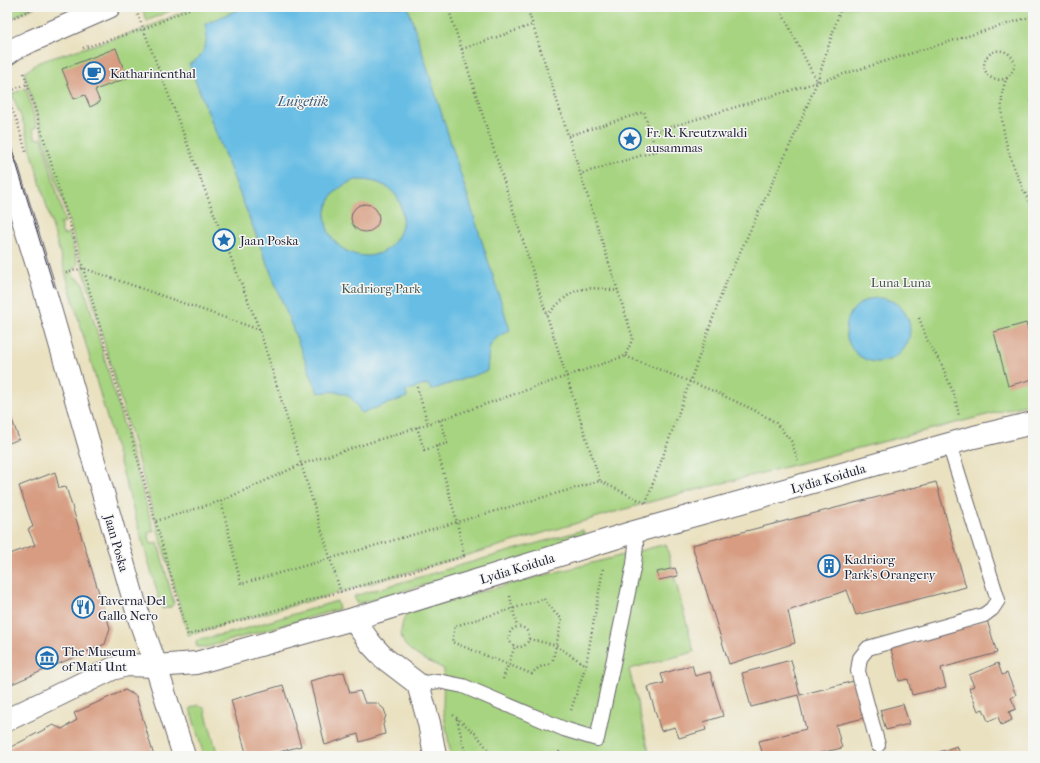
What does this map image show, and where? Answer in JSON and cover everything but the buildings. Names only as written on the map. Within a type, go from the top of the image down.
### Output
[{"type":"street","points":[[7,54],[31,41],[109,7]]},
{"type":"street","name":"Jaan Poska","points":[[7,168],[42,282],[139,618],[156,666],[184,756]]},
{"type":"street","name":"Lydia Koidula","points":[[7,720],[112,669],[127,665],[156,666],[196,663],[353,619],[634,532],[957,442],[1033,423]]},
{"type":"street","points":[[353,619],[371,644],[384,658],[418,684],[429,723],[435,756]]},
{"type":"lane","points":[[878,745],[858,671],[860,658],[868,648],[984,615],[992,609],[998,600],[957,442]]},
{"type":"lane","points":[[418,684],[438,681],[463,686],[564,730],[597,740],[634,564],[636,545],[634,532]]},
{"type":"path","points":[[7,21],[36,7]]},
{"type":"path","points":[[134,7],[144,28],[260,331],[330,558],[341,592],[353,619]]},
{"type":"path","points":[[76,50],[144,28],[193,7]]},
{"type":"path","points":[[448,7],[600,481]]},
{"type":"path","points":[[527,7],[633,338],[625,356]]},
{"type":"path","points":[[779,7],[817,82]]},
{"type":"path","points":[[646,503],[726,282],[797,130],[817,82],[840,7]]},
{"type":"path","points":[[651,133],[1033,16]]},
{"type":"path","points":[[462,49],[532,25]]},
{"type":"path","points":[[1007,78],[996,80],[986,73],[984,63],[987,56],[995,51],[1003,51],[1012,57],[1014,65],[1013,70],[1007,78],[1002,98],[1002,118],[1005,139],[1022,187],[1033,209]]},
{"type":"path","points":[[29,69],[24,73],[27,84],[83,268],[188,635],[472,554]]},
{"type":"path","points":[[10,91],[27,84]]},
{"type":"path","points":[[568,136],[644,112],[651,133],[656,151],[580,174]]},
{"type":"path","points":[[42,282],[83,268],[260,331]]},
{"type":"path","points":[[547,315],[560,303],[577,291],[594,288],[618,291]]},
{"type":"path","points":[[919,318],[928,342],[941,363],[955,397],[957,442]]},
{"type":"path","points":[[156,521],[221,501],[302,464],[440,420],[625,356],[690,381],[754,410],[775,422],[791,441],[799,463]]},
{"type":"path","points":[[417,387],[428,424]]},
{"type":"path","points":[[417,427],[424,450],[448,442],[440,420]]},
{"type":"path","points":[[436,446],[457,522],[464,556]]},
{"type":"path","points":[[221,501],[241,584],[600,481],[646,503]]},
{"type":"path","points":[[639,505],[646,503]]},
{"type":"path","points":[[558,756],[564,730],[586,665],[601,586],[607,540]]},
{"type":"path","points":[[504,572],[517,627]]},
{"type":"path","points":[[544,599],[562,619],[552,664],[543,666],[535,670],[532,674],[452,642],[455,626],[512,608],[544,599]]},
{"type":"path","points":[[517,627],[526,630],[529,639],[525,645],[519,647],[510,642],[509,636],[511,630],[517,627]]},
{"type":"path","points":[[529,639],[555,645],[586,665]]},
{"type":"path","points":[[494,700],[515,646]]},
{"type":"path","points":[[452,713],[476,734],[493,756]]},
{"type":"path","points":[[457,718],[466,756]]},
{"type":"green space","points":[[7,7],[35,7],[7,21]]},
{"type":"green space","points":[[146,7],[178,7],[147,21],[142,9]]},
{"type":"green space","name":"Kadriorg Park","points":[[193,7],[1033,7],[1033,403],[646,503],[188,635],[83,268],[24,73],[39,62],[144,29]]},
{"type":"green space","points":[[26,88],[37,127],[33,129],[36,139],[42,138],[65,222],[60,224],[63,235],[69,233],[78,264],[73,271],[73,275],[83,283],[154,531],[148,533],[151,544],[158,543],[174,603],[171,607],[162,609],[24,125],[12,94]]},
{"type":"green space","points":[[583,530],[586,539],[357,604],[354,596]]},
{"type":"green space","points":[[666,544],[694,652],[629,669],[650,756],[451,756],[443,709],[444,669],[421,658],[403,642],[401,634],[402,626],[404,618],[408,613],[413,609]]},
{"type":"green space","points":[[337,601],[339,609],[207,647],[197,647],[197,640],[200,639],[234,632]]},
{"type":"green space","points":[[199,705],[204,707],[218,756],[204,756],[190,708]]},
{"type":"water","name":"Luigetiik","points":[[244,7],[408,7],[510,330],[496,338],[490,346],[487,371],[431,390],[428,384],[406,391],[407,397],[361,413],[349,396],[339,392],[318,393],[189,64],[202,53],[206,42],[205,24]],"holes":[[[356,180],[376,182],[391,190],[401,205],[402,214],[402,225],[399,235],[391,246],[384,251],[368,256],[356,255],[346,251],[338,245],[331,236],[327,227],[326,216],[327,206],[333,195],[338,190],[346,184]]]},
{"type":"water","points":[[878,298],[896,304],[904,312],[910,330],[904,348],[896,356],[878,362],[860,356],[852,348],[846,330],[852,312],[860,304]]},
{"type":"tram line","points":[[7,133],[54,287]]},
{"type":"place","name":"Katharinenthal","points":[[94,73]]},
{"type":"place","name":"Fr. R. Kreutzwaldi ausammas","points":[[630,139]]},
{"type":"place","name":"Jaan Poska","points":[[224,240]]},
{"type":"place","name":"Kadriorg Park’s Orangery","points":[[829,566]]},
{"type":"place","name":"Taverna Del Gallo Nero","points":[[83,607]]},
{"type":"place","name":"The Museum of Mati Unt","points":[[47,658]]},
{"type":"park label","name":"Luna Luna","points":[[901,282]]}]
